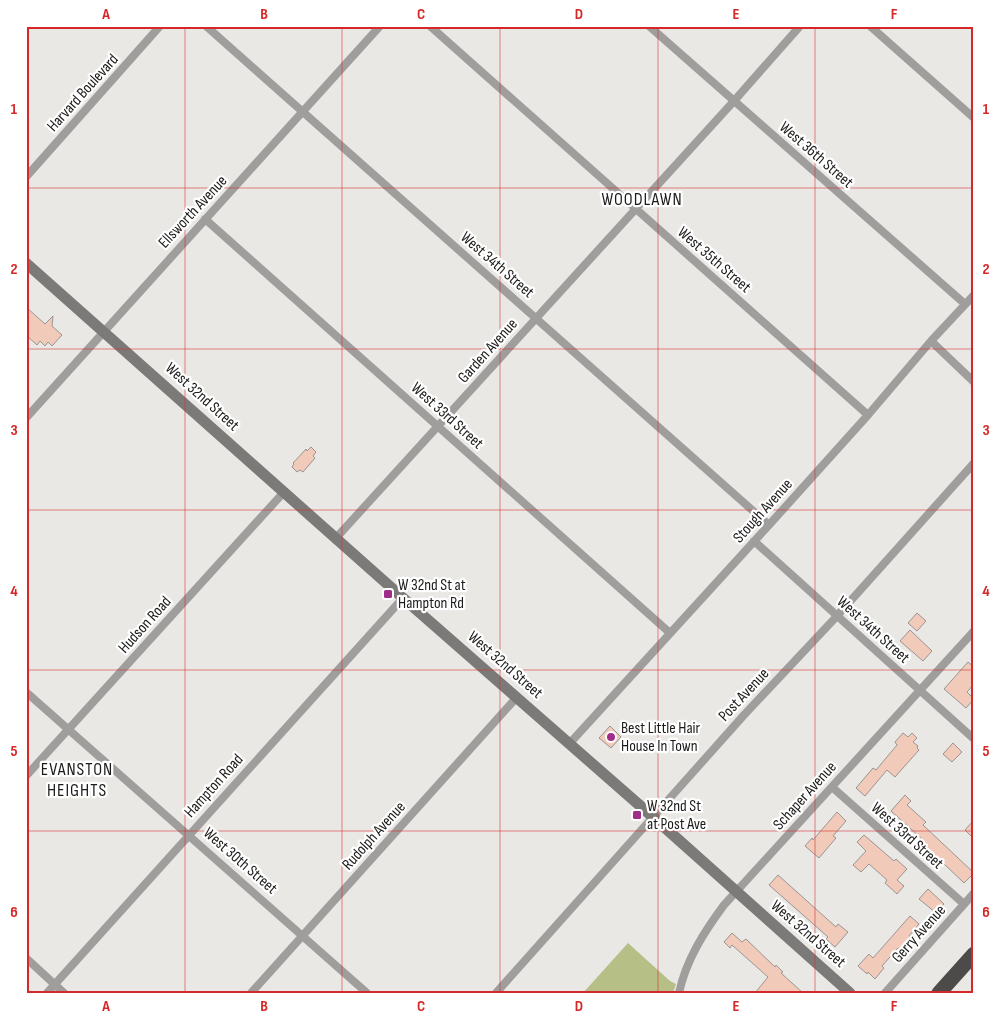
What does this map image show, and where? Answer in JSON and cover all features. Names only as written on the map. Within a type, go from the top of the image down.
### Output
[{"type":"highway","points":[[939,993],[974,954]]},
{"type":"street","name":"Harvard Boulevard","points":[[26,177],[160,26]]},
{"type":"street","name":"West 34th Street","points":[[206,26],[769,525]]},
{"type":"street","name":"Ellsworth Avenue","points":[[26,418],[380,26]]},
{"type":"street","name":"West 35th Street","points":[[430,26],[868,415]]},
{"type":"street","name":"West 36th Street","points":[[649,26],[965,304]]},
{"type":"street","name":"Garden Avenue","points":[[336,538],[800,26]]},
{"type":"street","points":[[870,26],[974,118]]},
{"type":"street","name":"West 33rd Street","points":[[205,219],[670,633]]},
{"type":"street","name":"West 32nd Street","points":[[26,263],[850,993]]},
{"type":"street","name":"Stough Avenue","points":[[570,743],[769,525],[974,295]]},
{"type":"street","points":[[931,341],[974,382]]},
{"type":"street","name":"Post Avenue","points":[[496,993],[744,715],[838,616],[974,463]]},
{"type":"street","name":"Hudson Road","points":[[26,776],[284,492]]},
{"type":"street","name":"West 34th Street","points":[[754,541],[974,739]]},
{"type":"street","name":"Hampton Road","points":[[47,993],[403,598]]},
{"type":"street","name":"Schaper Avenue","points":[[678,993],[689,961],[712,921],[736,892],[974,631]]},
{"type":"street","name":"West 30th Street","points":[[26,692],[367,993]]},
{"type":"street","name":"Rudolph Avenue","points":[[251,993],[518,697]]},
{"type":"street","name":"West 33rd Street","points":[[832,788],[964,904]]},
{"type":"street","name":"Gerry Avenue","points":[[885,993],[974,893]]},
{"type":"street","points":[[26,958],[64,993]]},
{"type":"green space","points":[[628,943],[670,981],[676,984],[673,993],[583,993]]},
{"type":"building","points":[[26,307],[45,324],[53,316],[52,326],[62,335],[52,346],[48,342],[45,346],[40,341],[37,345],[26,335]]},
{"type":"building","points":[[311,447],[316,452],[313,456],[315,458],[303,472],[300,470],[297,472],[292,467],[293,463],[306,449],[307,451]]},
{"type":"building","points":[[917,613],[926,621],[917,631],[908,623]]},
{"type":"building","points":[[910,630],[932,651],[923,661],[900,641]]},
{"type":"building","points":[[968,662],[974,667],[974,684],[967,692],[974,699],[966,708],[944,689]]},
{"type":"building","points":[[610,726],[621,737],[611,748],[599,738]]},
{"type":"building","points":[[903,733],[908,737],[912,733],[917,738],[913,742],[918,746],[919,750],[895,777],[887,770],[865,796],[856,788],[873,768],[876,770],[897,745],[895,742]]},
{"type":"building","points":[[953,743],[962,752],[952,762],[943,754]]},
{"type":"building","points":[[905,795],[911,801],[907,805],[926,822],[923,825],[974,873],[964,883],[920,841],[922,839],[891,811]]},
{"type":"building","points":[[837,812],[846,821],[833,836],[836,838],[819,858],[805,846],[812,838],[813,840]]},
{"type":"building","points":[[974,820],[974,839],[965,830]]},
{"type":"building","points":[[864,835],[894,861],[896,859],[907,869],[897,880],[904,886],[897,894],[885,883],[887,880],[869,864],[861,872],[853,865],[866,851],[857,842]]},
{"type":"building","points":[[778,875],[836,927],[838,924],[848,932],[835,947],[826,939],[828,937],[769,885]]},
{"type":"building","points":[[928,889],[944,904],[936,913],[919,899]]},
{"type":"building","points":[[910,916],[919,924],[909,936],[911,937],[882,966],[884,968],[875,979],[868,972],[867,974],[858,966],[869,954],[873,958]]},
{"type":"building","points":[[732,933],[742,942],[746,939],[775,967],[776,965],[783,972],[781,973],[803,993],[755,993],[768,977],[732,945],[730,948],[724,942]]},
{"type":"place","name":"W 32nd St at Hampton Rd","points":[[388,594]]},
{"type":"place","name":"Best Little Hair House In Town","points":[[611,737]]},
{"type":"place","name":"W 32nd St at Post Ave","points":[[637,815]]},
{"type":"district","name":"WOODLAWN","points":[[642,199]]},
{"type":"district","name":"EVANSTON HEIGHTS","points":[[77,780]]}]
